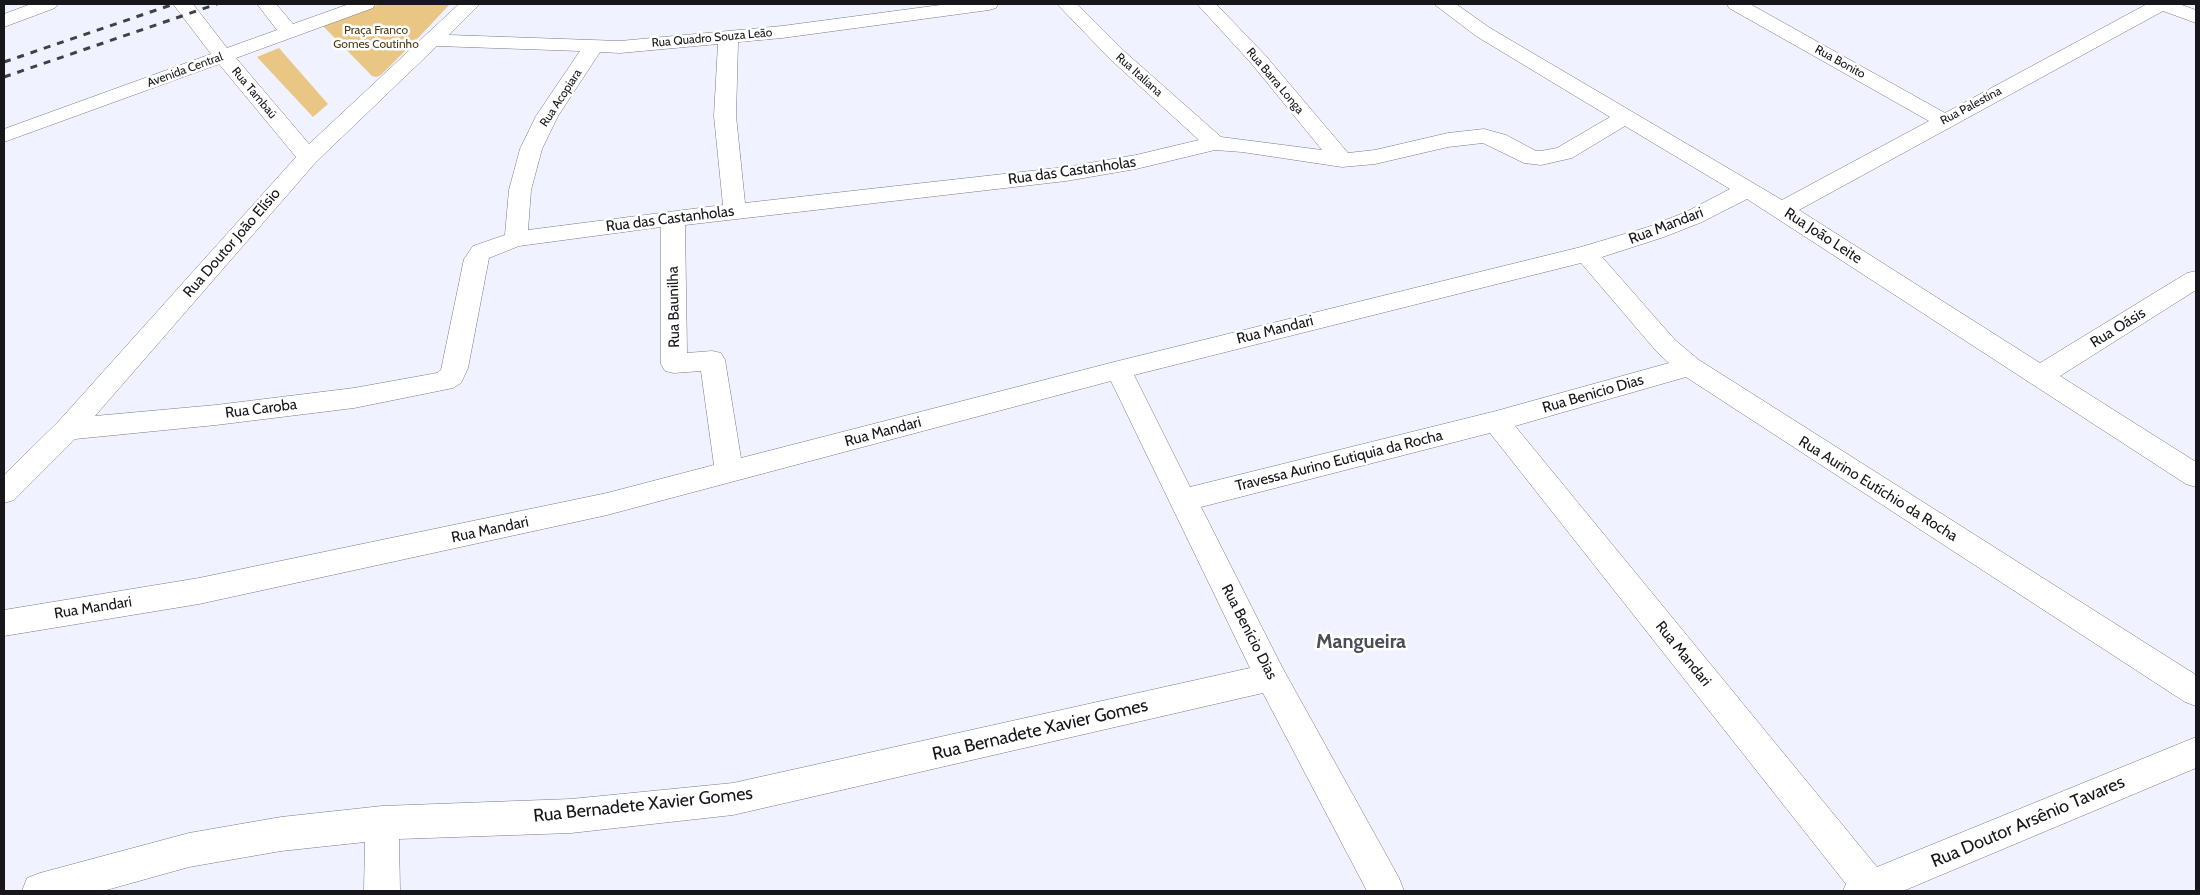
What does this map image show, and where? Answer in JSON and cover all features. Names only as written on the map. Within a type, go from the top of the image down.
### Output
[{"type":"street","points":[[4,21],[48,4]]},
{"type":"street","name":"Rua Tambaú","points":[[183,4],[223,56],[308,156]]},
{"type":"street","points":[[266,4],[289,32]]},
{"type":"street","name":"Avenida Central","points":[[4,136],[366,4]]},
{"type":"street","name":"Rua Doutor João Elísio","points":[[4,492],[68,429],[308,156],[470,4]]},
{"type":"street","name":"Rua Quadro Souza Leão","points":[[433,40],[620,46],[728,37],[990,4]]},
{"type":"street","name":"Rua Italiana","points":[[1066,4],[1117,55],[1216,143]]},
{"type":"street","name":"Rua Barra Longa","points":[[1206,4],[1258,59],[1342,160]]},
{"type":"street","name":"Rua João Leite","points":[[1444,4],[1483,32],[1782,210],[2196,476]]},
{"type":"street","name":"Rua Bonito","points":[[1736,4],[1944,121]]},
{"type":"street","points":[[2161,4],[2196,17]]},
{"type":"street","name":"Rua Palestina","points":[[1782,210],[2161,4]]},
{"type":"street","points":[[728,37],[725,116],[735,212]]},
{"type":"street","name":"Rua Acopiara","points":[[509,242],[531,149],[547,116],[594,46]]},
{"type":"street","name":"Rua das Castanholas","points":[[452,376],[476,259],[481,252],[509,242],[673,219],[1066,174],[1136,162],[1216,143],[1342,160],[1375,157],[1448,140],[1484,136],[1498,140],[1532,158],[1541,158],[1564,153],[1626,116]]},
{"type":"street","name":"Rua Mandari","points":[[4,623],[199,591],[607,504],[1118,370],[1586,254],[1656,232],[1694,217],[1748,189]]},
{"type":"street","name":"Rua Baunilha","points":[[673,219],[674,364],[712,360],[729,473]]},
{"type":"street","name":"Rua Aurino Eutíchio da Rocha","points":[[1586,254],[1666,346],[1690,367],[2196,692]]},
{"type":"street","name":"Rua Oásis","points":[[2040,376],[2196,279]]},
{"type":"street","name":"Rua Benicio Dias","points":[[1496,421],[1690,367]]},
{"type":"street","name":"Rua Benício Dias","points":[[1118,370],[1271,677],[1386,891]]},
{"type":"street","name":"Rua Caroba","points":[[68,429],[216,415],[354,398],[444,381],[452,376]]},
{"type":"street","name":"Rua Mandari","points":[[1496,421],[1866,889]]},
{"type":"street","name":"Travessa Aurino Eutiquia da Rocha","points":[[1182,500],[1496,421]]},
{"type":"street","name":"Rua Bernadete Xavier Gomes","points":[[40,891],[188,850],[281,834],[382,823],[570,816],[733,800],[1271,677]]},
{"type":"street","name":"Rua Doutor Arsênio Tavares","points":[[1866,889],[2196,752]]},
{"type":"street","points":[[382,823],[382,891]]},
{"type":"green space","name":"Praça Franco Gomes Coutinho","points":[[380,4],[450,4],[381,75],[376,77],[372,76],[323,26]]},
{"type":"green space","points":[[279,48],[328,104],[313,117],[257,57]]},
{"type":"railway","points":[[4,62],[174,4]]},
{"type":"railway","points":[[4,77],[217,4]]},
{"type":"district","name":"Mangueira","points":[[1361,642]]}]
